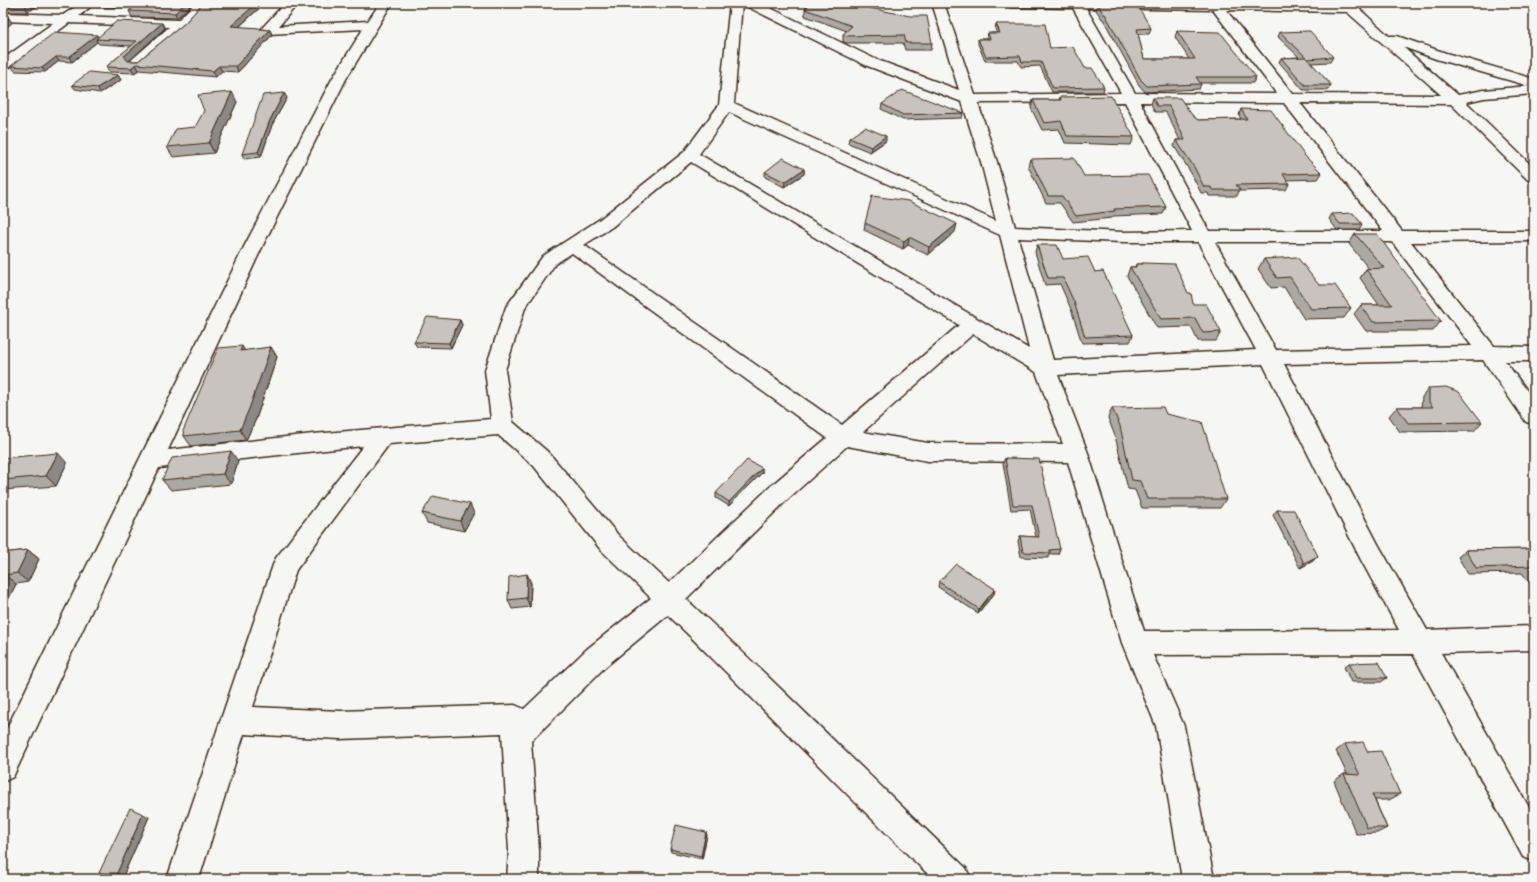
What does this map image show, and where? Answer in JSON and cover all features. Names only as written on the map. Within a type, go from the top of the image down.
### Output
[{"type":"street","points":[[3,65],[89,3]]},
{"type":"street","points":[[136,62],[182,24],[202,3]]},
{"type":"street","points":[[292,3],[268,30],[372,25]]},
{"type":"street","points":[[3,767],[152,460],[254,245],[339,79],[386,3]]},
{"type":"street","points":[[736,3],[726,105],[690,155],[606,223],[549,260],[516,307],[495,370],[503,426],[542,459],[610,543],[753,679],[955,879]]},
{"type":"street","points":[[750,3],[870,62],[969,99],[1287,97],[1455,100],[1484,94],[1534,90]]},
{"type":"street","points":[[938,3],[989,162],[1045,368],[1077,453],[1135,643],[1170,726],[1198,879]]},
{"type":"street","points":[[1011,3],[1349,5],[1455,100],[1534,177]]},
{"type":"street","points":[[1078,4],[1130,97],[1203,236],[1270,357],[1369,551],[1534,846]]},
{"type":"street","points":[[1214,4],[1489,354],[1534,416]]},
{"type":"street","points":[[3,17],[182,24]]},
{"type":"street","points":[[1381,35],[1441,56],[1534,83]]},
{"type":"street","points":[[726,105],[1007,232],[1123,237],[1534,236]]},
{"type":"street","points":[[690,155],[1045,368],[1222,358],[1534,354]]},
{"type":"street","points":[[572,245],[842,437],[928,452],[1077,453]]},
{"type":"street","points":[[516,736],[596,658],[669,599],[781,491],[972,324]]},
{"type":"street","points":[[152,460],[313,442],[503,426]]},
{"type":"street","points":[[183,879],[236,720],[285,565],[382,436]]},
{"type":"street","points":[[1135,643],[1420,642],[1534,638]]},
{"type":"street","points":[[236,720],[340,725],[515,720],[524,851],[523,879]]},
{"type":"building","points":[[3,3],[31,3],[25,7],[3,7]]},
{"type":"building","points":[[139,3],[185,3],[175,13],[129,11]]},
{"type":"building","points":[[203,3],[257,3],[231,26],[270,30],[236,66],[219,66],[213,71],[136,64],[131,68],[106,67],[137,41],[96,39],[117,21],[162,23],[124,56],[128,61],[138,61],[185,23]]},
{"type":"building","points":[[811,3],[852,3],[910,16],[927,16],[932,43],[906,43],[904,35],[846,36],[843,34],[852,26],[805,9]]},
{"type":"building","points":[[1098,4],[1137,5],[1151,28],[1137,29],[1144,59],[1195,59],[1177,31],[1220,32],[1256,77],[1196,77],[1201,84],[1147,86],[1141,80]]},
{"type":"building","points":[[3,17],[9,18],[3,22]]},
{"type":"building","points":[[996,24],[1045,24],[1050,48],[1073,47],[1085,68],[1092,68],[1104,87],[1053,88],[1041,62],[1022,62],[1020,56],[986,57],[978,39],[990,39],[988,33],[1000,33]]},
{"type":"building","points":[[1310,31],[1333,57],[1308,59],[1280,32]]},
{"type":"building","points":[[55,32],[97,35],[69,57],[56,57],[42,68],[11,66]]},
{"type":"building","points":[[1306,57],[1331,85],[1305,85],[1281,58]]},
{"type":"building","points":[[89,72],[118,75],[97,88],[72,85]]},
{"type":"building","points":[[902,90],[963,113],[903,115],[882,104]]},
{"type":"building","points":[[232,92],[209,143],[167,147],[176,129],[195,127],[204,111],[198,95]]},
{"type":"building","points":[[284,93],[270,120],[258,152],[242,154],[263,95]]},
{"type":"building","points":[[1111,96],[1134,137],[1067,136],[1061,121],[1044,123],[1033,100],[1061,100],[1060,97]]},
{"type":"building","points":[[1153,98],[1180,98],[1192,115],[1198,120],[1247,119],[1241,109],[1271,110],[1305,156],[1322,173],[1283,174],[1289,184],[1236,185],[1240,190],[1212,190],[1211,187],[1204,187],[1194,167],[1176,140],[1185,140],[1169,106],[1157,106]]},
{"type":"building","points":[[865,127],[886,136],[871,147],[849,138]]},
{"type":"building","points":[[783,158],[804,169],[785,182],[765,172]]},
{"type":"building","points":[[1074,158],[1084,176],[1148,175],[1166,207],[1114,209],[1115,211],[1076,216],[1062,196],[1048,196],[1030,159]]},
{"type":"building","points":[[872,196],[909,201],[957,224],[929,247],[909,237],[904,241],[865,223]]},
{"type":"building","points":[[1353,213],[1362,224],[1340,224],[1332,214]]},
{"type":"building","points":[[1355,234],[1377,234],[1441,321],[1373,322],[1361,305],[1392,305],[1366,269],[1384,268]]},
{"type":"building","points":[[1037,245],[1057,245],[1063,259],[1088,257],[1095,272],[1103,271],[1133,335],[1085,337],[1074,302],[1063,278],[1048,278]]},
{"type":"building","points":[[1297,257],[1319,285],[1335,285],[1351,308],[1311,309],[1290,277],[1277,278],[1264,259]]},
{"type":"building","points":[[1142,263],[1175,264],[1188,293],[1191,293],[1193,304],[1206,304],[1221,332],[1203,333],[1195,318],[1161,319],[1130,267],[1136,267],[1136,264],[1143,264]]},
{"type":"building","points":[[427,317],[460,320],[449,343],[414,342]]},
{"type":"building","points":[[242,346],[240,351],[271,347],[240,430],[184,436],[183,431],[218,348]]},
{"type":"building","points":[[1446,387],[1459,392],[1482,422],[1408,423],[1397,407],[1433,407],[1429,402],[1429,388]]},
{"type":"building","points":[[1163,407],[1166,414],[1202,422],[1226,499],[1147,499],[1140,481],[1132,480],[1120,426],[1112,408]]},
{"type":"building","points":[[231,451],[223,474],[162,480],[172,458]]},
{"type":"building","points":[[58,453],[46,476],[3,480],[3,458]]},
{"type":"building","points":[[1005,458],[1039,459],[1060,549],[1050,550],[1050,553],[1023,552],[1020,536],[1039,537],[1032,505],[1013,505]]},
{"type":"building","points":[[747,460],[762,468],[729,502],[716,493]]},
{"type":"building","points":[[433,496],[470,504],[460,521],[422,513]]},
{"type":"building","points":[[1277,510],[1294,510],[1318,556],[1304,563]]},
{"type":"building","points":[[1534,549],[1534,570],[1531,566],[1476,568],[1466,550]]},
{"type":"building","points":[[28,550],[17,573],[5,575],[3,578],[3,553]]},
{"type":"building","points":[[956,564],[995,589],[979,609],[939,582]]},
{"type":"building","points":[[527,574],[526,598],[508,600],[509,577]]},
{"type":"building","points":[[1379,662],[1387,678],[1356,678],[1349,663]]},
{"type":"building","points":[[1363,742],[1368,752],[1381,751],[1400,794],[1372,794],[1387,828],[1367,828],[1344,774],[1360,775],[1345,744]]},
{"type":"building","points":[[130,808],[143,814],[117,873],[99,873]]},
{"type":"building","points":[[676,825],[706,832],[701,856],[670,849]]},
{"type":"building","points":[[101,878],[119,878],[101,879]]}]
